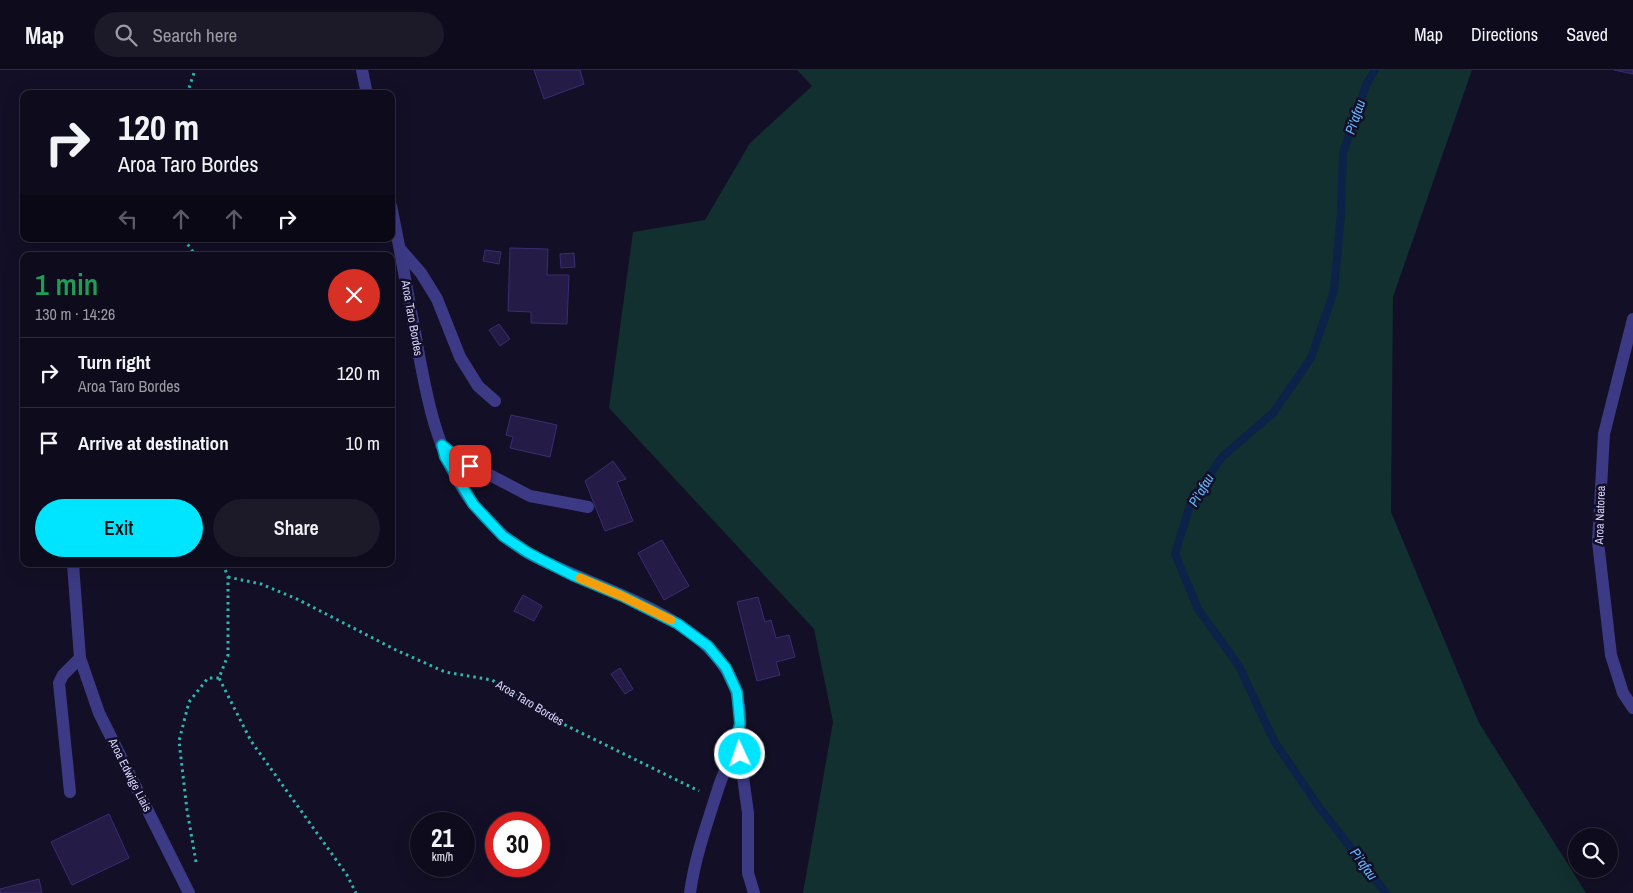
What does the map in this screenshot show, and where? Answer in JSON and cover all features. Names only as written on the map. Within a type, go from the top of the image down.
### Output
[{"type":"street","points":[[362,70],[366,90]]},
{"type":"street","name":"Aroa Taro Bordes","points":[[395,225],[425,388],[445,457],[473,504],[503,536],[527,552],[678,624],[708,646],[726,668],[737,692],[740,724],[693,870],[690,893]]},
{"type":"street","name":"Aroa Taro Bordes","points":[[400,249],[421,273],[437,299],[460,357],[478,386],[495,401]]},
{"type":"street","name":"Aroa Natorea","points":[[1633,319],[1604,434],[1598,542],[1610,655],[1623,693],[1633,708]]},
{"type":"street","points":[[442,445],[459,459],[530,496],[588,507]]},
{"type":"street","name":"Aroa Edwige Liais","points":[[73,567],[80,658],[99,713],[188,891]]},
{"type":"street","points":[[70,792],[59,683],[63,674],[80,658]]},
{"type":"street","name":"Aroa Taro Bordes","points":[[737,734],[748,813],[748,873],[754,893]]},
{"type":"path","points":[[188,90],[194,70]]},
{"type":"path","points":[[225,567],[228,577],[228,655],[219,678],[251,741],[348,875],[356,893]]},
{"type":"path","name":"Aroa Taro Bordes","points":[[228,577],[260,584],[297,599],[396,650],[444,672],[492,680],[555,720],[716,799]]},
{"type":"path","points":[[188,891],[198,876],[187,810],[179,741],[189,702],[208,678],[219,678]]},
{"type":"green space","points":[[797,70],[1472,70],[1393,297],[1391,512],[1479,723],[1568,864],[1568,878],[1577,878],[1586,893],[803,893],[833,722],[814,629],[609,408],[633,232],[705,220],[750,143],[812,86]]},
{"type":"building","points":[[534,70],[580,70],[584,84],[544,99]]},
{"type":"building","points":[[1614,70],[1633,70],[1633,74]]},
{"type":"building","points":[[510,248],[548,249],[547,275],[569,275],[567,324],[531,323],[531,312],[508,311]]},
{"type":"building","points":[[485,250],[501,252],[499,264],[483,261]]},
{"type":"building","points":[[574,253],[575,267],[561,268],[560,254]]},
{"type":"building","points":[[499,324],[510,339],[500,346],[489,330]]},
{"type":"building","points":[[511,415],[557,425],[550,457],[510,448],[513,437],[506,435]]},
{"type":"building","points":[[613,461],[626,479],[617,482],[633,521],[605,531],[585,481]]},
{"type":"building","points":[[662,540],[689,586],[664,600],[638,553]]},
{"type":"building","points":[[523,595],[542,606],[534,621],[514,611]]},
{"type":"building","points":[[758,597],[765,622],[771,620],[776,638],[789,635],[795,657],[776,662],[780,675],[757,681],[737,602]]},
{"type":"building","points":[[620,668],[633,689],[625,694],[611,674]]},
{"type":"building","points":[[754,738],[759,763],[749,765],[745,739]]},
{"type":"building","points":[[109,814],[129,858],[72,885],[51,842]]},
{"type":"building","points":[[39,879],[42,893],[0,893],[0,889]]},
{"type":"waterway","name":"Pi'afau","points":[[1375,70],[1366,85],[1343,153],[1341,213],[1334,291],[1311,358],[1273,413],[1222,457],[1191,502],[1175,554],[1198,609],[1239,666],[1274,741],[1319,807],[1386,893]]},
{"type":"slow traffic","points":[[580,578],[671,620]]},
{"type":"route","points":[[470,466],[442,445],[445,457],[473,504],[503,536],[542,560],[678,624],[708,646],[726,668],[737,692],[740,724],[737,734],[740,754]]}]
